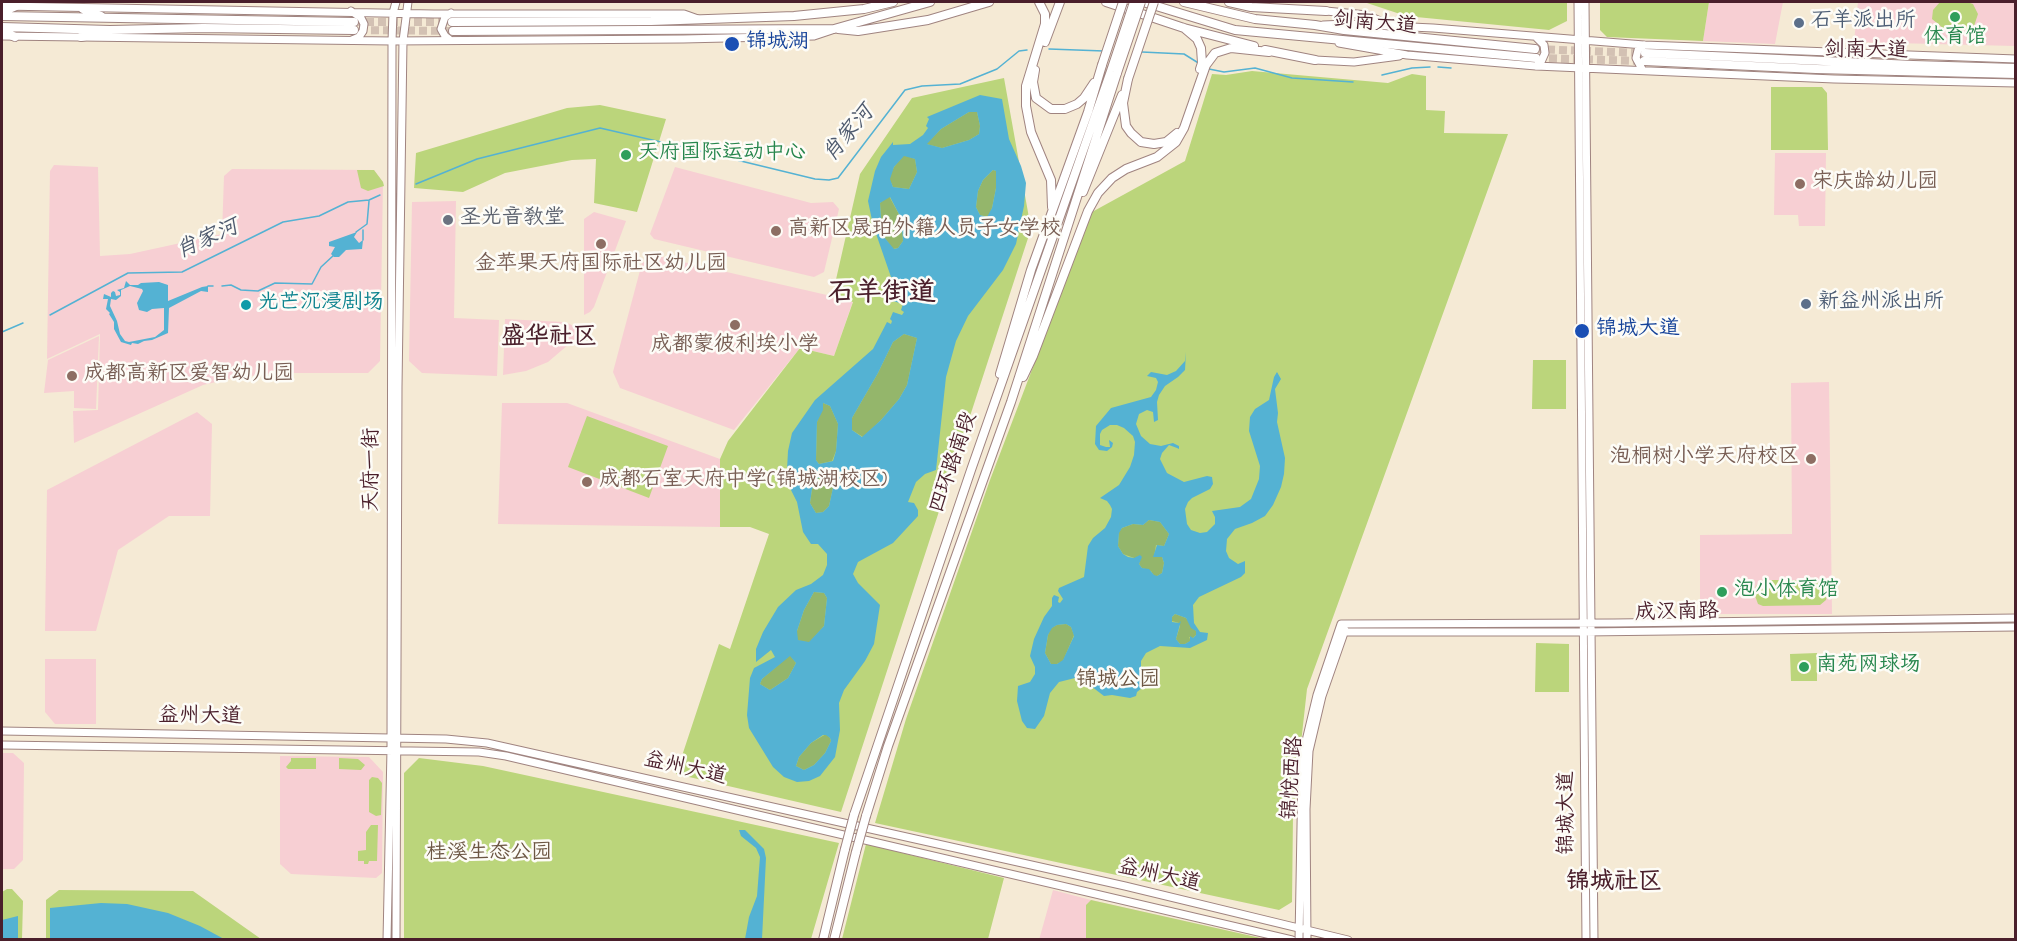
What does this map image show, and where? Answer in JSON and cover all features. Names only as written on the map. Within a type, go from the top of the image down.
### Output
[{"type":"highway","points":[[451,18],[651,21],[826,14],[893,2]]},
{"type":"highway","points":[[834,29],[930,2]]},
{"type":"highway","points":[[453,31],[834,29],[858,31],[928,20],[989,2]]},
{"type":"highway","points":[[1039,2],[1046,14],[1046,24],[1028,79],[1026,106],[1031,132],[1051,180],[1053,194],[1051,216]]},
{"type":"highway","points":[[1060,2],[1034,72],[1036,98],[1051,109],[1072,107],[1084,98],[1102,65]]},
{"type":"highway","points":[[1106,2],[1184,28],[1269,52]]},
{"type":"highway","points":[[971,470],[1031,270],[1088,112],[1123,2]]},
{"type":"highway","name":"四环路南段","points":[[834,939],[855,852],[888,746],[1011,402],[1115,71],[1134,2]]},
{"type":"highway","name":"四环路南段","points":[[823,939],[854,815],[971,470],[1142,2]]},
{"type":"highway","name":"剑南大道","points":[[1142,2],[1235,30],[1535,58]]},
{"type":"highway","points":[[1061,245],[1128,79],[1154,2]]},
{"type":"highway","name":"剑南大道","points":[[1184,2],[1255,19],[1314,25],[1535,58]]},
{"type":"highway","points":[[1229,2],[1251,7],[1326,11]]},
{"type":"highway","points":[[1255,2],[1273,9]]},
{"type":"highway","points":[[2,12],[15,6]]},
{"type":"highway","points":[[83,9],[105,18]]},
{"type":"highway","points":[[2,16],[354,26],[110,30],[2,29]]},
{"type":"highway","points":[[1184,28],[1197,39],[1202,48],[1204,64]]},
{"type":"highway","points":[[2,29],[15,37]]},
{"type":"highway","points":[[81,37],[110,30]]},
{"type":"highway","points":[[1011,402],[1033,356],[1088,211],[1098,193],[1112,178],[1126,169],[1157,157],[1176,142],[1204,64],[1215,53],[1227,48],[1315,60]]},
{"type":"highway","name":"剑南大道","points":[[1644,57],[2016,68]]},
{"type":"highway","name":"剑南大道","points":[[1644,57],[1816,69],[2016,74]]},
{"type":"highway","points":[[1128,79],[1124,118],[1126,126],[1136,138],[1147,144],[1161,144],[1172,139],[1182,128]]},
{"type":"main road","name":"天府一街","points":[[396,2],[393,13],[392,41],[393,738],[396,939]]},
{"type":"main road","name":"天府一街","points":[[393,738],[403,41],[408,2]]},
{"type":"main road","name":"锦城大道","points":[[1578,2],[1581,41],[1587,623],[1586,939]]},
{"type":"main road","name":"锦城大道","points":[[1581,41],[1585,2]]},
{"type":"main road","points":[[2,6],[83,9],[351,11],[406,13],[451,18]]},
{"type":"main road","points":[[350,40],[359,37],[363,31],[361,18],[351,11]]},
{"type":"main road","points":[[1326,11],[1367,15],[1392,26]]},
{"type":"main road","points":[[450,39],[441,29],[445,17],[451,18]]},
{"type":"main road","points":[[1314,25],[1392,26],[1581,41],[1644,57],[1803,78],[2016,83]]},
{"type":"main road","points":[[2,36],[403,41],[814,36],[834,29]]},
{"type":"main road","points":[[1535,58],[1541,62],[1545,53],[1544,45],[1536,37]]},
{"type":"main road","points":[[1312,38],[1407,55],[1535,58],[1581,68],[1644,57],[1896,55],[2016,59]]},
{"type":"main road","points":[[1315,60],[1354,62],[1407,55]]},
{"type":"main road","points":[[1896,55],[1913,65]]},
{"type":"main road","points":[[1803,78],[1816,69]]},
{"type":"main road","name":"成汉南路","points":[[1343,628],[2016,618]]},
{"type":"main road","name":"成汉南路","points":[[1343,628],[1587,632],[2016,627]]},
{"type":"main road","name":"锦悦西路","points":[[1299,939],[1304,749],[1317,694],[1343,628]]},
{"type":"main road","name":"锦悦西路","points":[[1307,939],[1306,809],[1310,751],[1322,696],[1343,628]]},
{"type":"main road","name":"锦城大道","points":[[1587,632],[1593,939]]},
{"type":"main road","name":"益州大道","points":[[2,731],[473,741],[1125,886],[1348,939]]},
{"type":"main road","name":"益州大道","points":[[2,746],[394,749],[479,752],[506,756],[1292,939]]},
{"type":"main road","name":"天府一街","points":[[387,939],[394,749]]},
{"type":"shaded area","points":[[1709,2],[1783,2],[1775,44],[1703,41]]},
{"type":"shaded area","points":[[1858,2],[2015,2],[2015,46],[1854,42]]},
{"type":"shaded area","name":"宋庆龄幼儿园","points":[[1775,153],[1826,153],[1825,226],[1799,226],[1798,215],[1774,215]]},
{"type":"shaded area","points":[[54,165],[98,167],[100,256],[130,254],[222,234],[224,176],[232,169],[374,170],[383,182],[380,361],[368,373],[273,373],[203,385],[74,443],[73,411],[98,410],[100,334],[47,359],[50,171]]},
{"type":"shaded area","name":"高新区晟珀外籍人员子女学校","points":[[675,167],[811,203],[833,202],[839,209],[824,272],[814,277],[654,239],[650,234]]},
{"type":"shaded area","points":[[456,201],[454,318],[499,320],[497,376],[422,373],[409,361],[412,202]]},
{"type":"shaded area","name":"金苹果天府国际社区幼儿园","points":[[594,212],[626,221],[594,307],[584,315],[584,219]]},
{"type":"shaded area","name":"成都蒙彼利埃小学","points":[[657,256],[853,301],[834,356],[800,348],[734,430],[620,388],[613,372],[642,263]]},
{"type":"shaded area","points":[[505,319],[563,322],[582,333],[548,362],[526,371],[503,375]]},
{"type":"shaded area","name":"成都高新区爱智幼儿园","points":[[99,336],[96,409],[74,408],[74,391],[44,393],[48,360]]},
{"type":"shaded area","name":"泡桐树小学天府校区","points":[[1829,382],[1832,614],[1700,614],[1700,535],[1792,534],[1791,383]]},
{"type":"shaded area","name":"成都石室天府中学(锦城湖校区)","points":[[502,403],[567,403],[720,459],[720,527],[498,524]]},
{"type":"shaded area","points":[[197,412],[212,424],[210,516],[169,516],[118,550],[96,631],[45,631],[47,490]]},
{"type":"shaded area","points":[[45,659],[96,659],[96,724],[55,724],[45,712]]},
{"type":"shaded area","points":[[2,753],[13,753],[24,763],[23,860],[14,869],[2,869]]},
{"type":"shaded area","points":[[280,756],[369,757],[383,772],[382,873],[376,878],[291,874],[280,864]]},
{"type":"shaded area","points":[[1053,890],[1091,900],[1265,939],[1039,940]]},
{"type":"green space","points":[[1364,2],[1567,2],[1567,21],[1549,30],[1406,16]]},
{"type":"green space","points":[[1600,2],[1709,2],[1703,41],[1607,37],[1600,30]]},
{"type":"green space","name":"体育馆","points":[[1940,2],[1973,4],[1978,14],[1974,26],[1959,32],[1943,28],[1932,19],[1933,10]]},
{"type":"green space","name":"锦城公园","points":[[1252,71],[1388,83],[1412,74],[1426,76],[1426,110],[1445,111],[1444,133],[1508,134],[1307,689],[1293,815],[1292,902],[1279,910],[875,823],[906,719],[990,480],[1092,212],[1185,161],[1212,74],[1226,75]]},
{"type":"green space","points":[[1004,78],[1031,229],[841,812],[676,774],[719,644],[730,649],[769,534],[750,527],[720,527],[720,459],[728,441],[800,348],[834,356],[853,302],[832,297],[860,174],[912,98]]},
{"type":"green space","points":[[1771,87],[1822,87],[1827,93],[1828,150],[1771,150]]},
{"type":"green space","points":[[600,105],[666,119],[637,212],[594,203],[596,159],[572,160],[505,173],[463,192],[414,188],[416,153],[567,108]]},
{"type":"green space","points":[[969,112],[977,112],[979,134],[969,140],[942,148],[926,144],[941,129]]},
{"type":"green space","points":[[904,155],[915,159],[917,172],[909,189],[893,187],[889,178],[894,167]]},
{"type":"green space","points":[[357,170],[374,170],[384,186],[368,191],[361,188]]},
{"type":"green space","points":[[993,170],[996,171],[996,188],[988,217],[980,215],[976,207],[978,191],[983,180]]},
{"type":"green space","points":[[889,196],[901,218],[903,241],[898,248],[893,249],[884,237],[881,218],[880,203]]},
{"type":"green space","points":[[904,334],[917,338],[907,385],[899,399],[863,437],[852,430],[852,418],[893,342]]},
{"type":"green space","points":[[1533,360],[1566,360],[1566,409],[1532,409]]},
{"type":"green space","points":[[823,403],[830,406],[838,424],[836,451],[832,461],[819,464],[816,460],[817,422]]},
{"type":"green space","points":[[587,416],[668,446],[649,498],[568,467]]},
{"type":"green space","points":[[831,468],[835,468],[836,474],[829,506],[823,512],[816,513],[810,503],[812,489],[817,479]]},
{"type":"green space","points":[[1149,520],[1160,522],[1169,534],[1164,546],[1156,545],[1154,557],[1162,557],[1164,563],[1162,573],[1157,576],[1142,568],[1139,564],[1140,560],[1123,554],[1118,546],[1119,532],[1122,528],[1133,524],[1143,525]]},
{"type":"green space","points":[[1763,580],[1818,580],[1824,583],[1828,592],[1826,600],[1820,605],[1763,606],[1758,604],[1754,593],[1756,586]]},
{"type":"green space","points":[[814,592],[824,593],[827,598],[824,626],[809,643],[797,640],[797,631],[804,610]]},
{"type":"green space","points":[[1175,614],[1186,618],[1196,631],[1193,638],[1189,637],[1191,641],[1185,644],[1180,644],[1176,639],[1180,626],[1179,623],[1172,621]]},
{"type":"green space","points":[[1066,624],[1071,627],[1074,635],[1063,661],[1051,664],[1045,653],[1048,635],[1051,628]]},
{"type":"green space","points":[[1536,643],[1569,644],[1569,692],[1535,692]]},
{"type":"green space","name":"南苑网球场","points":[[1817,653],[1817,681],[1791,681],[1790,654]]},
{"type":"green space","points":[[790,655],[796,663],[788,678],[770,690],[760,684],[762,679]]},
{"type":"green space","points":[[826,734],[831,741],[825,753],[814,765],[804,770],[796,766],[799,757],[811,743]]},
{"type":"green space","points":[[291,758],[316,758],[316,769],[288,769],[286,767]]},
{"type":"green space","points":[[339,758],[358,759],[365,765],[361,770],[339,769]]},
{"type":"green space","name":"桂溪生态公园","points":[[419,758],[483,766],[839,843],[811,939],[404,940],[404,773]]},
{"type":"green space","points":[[372,777],[378,778],[382,783],[381,815],[376,816],[369,812],[369,780]]},
{"type":"green space","points":[[371,825],[378,825],[377,861],[364,864],[364,861],[358,861],[358,851],[366,850],[366,832]]},
{"type":"green space","points":[[866,844],[1004,878],[988,939],[842,939]]},
{"type":"green space","points":[[12,889],[23,901],[22,939],[2,939],[2,892]]},
{"type":"green space","points":[[59,890],[193,891],[261,939],[46,940],[46,900]]},
{"type":"green space","points":[[1091,900],[1265,939],[1086,939],[1086,905]]},
{"type":"water","points":[[980,95],[1002,99],[1009,139],[1026,183],[1024,206],[1016,244],[1003,270],[968,316],[956,341],[946,377],[936,470],[925,474],[916,482],[908,502],[914,503],[918,516],[893,543],[858,562],[853,574],[858,583],[880,605],[874,644],[844,690],[839,703],[840,730],[835,757],[820,776],[809,781],[797,782],[784,777],[773,767],[749,728],[747,715],[750,678],[754,668],[775,657],[771,650],[756,662],[756,649],[763,632],[778,607],[796,590],[811,584],[823,575],[827,565],[827,554],[818,544],[811,544],[803,532],[787,470],[788,451],[792,433],[815,400],[873,349],[887,322],[891,324],[890,319],[893,312],[902,315],[904,312],[901,310],[903,304],[893,301],[894,293],[896,293],[895,278],[891,277],[873,225],[868,201],[881,157],[893,142],[893,145],[910,144],[923,135],[928,128],[926,126],[929,119],[927,117]],"holes":[[[969,112],[977,112],[979,134],[969,140],[942,148],[927,144],[941,129]],[[904,156],[915,159],[917,172],[909,189],[893,187],[890,179],[894,167]],[[993,170],[996,171],[996,188],[992,208],[987,217],[980,215],[976,207],[978,191],[983,180]],[[890,197],[901,218],[903,241],[898,248],[894,249],[884,237],[880,203]],[[904,334],[917,338],[907,385],[899,399],[862,437],[852,430],[852,418],[893,342]],[[823,403],[830,406],[838,424],[833,461],[819,464],[816,460],[817,422],[823,410]],[[831,468],[835,468],[836,474],[829,506],[823,512],[816,513],[810,503],[812,489],[817,479]],[[814,592],[824,593],[827,598],[824,626],[809,642],[798,640],[797,631],[804,610]],[[790,656],[796,663],[788,678],[770,690],[760,684],[762,679]],[[823,735],[830,738],[831,741],[825,753],[814,765],[804,770],[796,766],[799,757],[811,743]]]},
{"type":"water","points":[[357,232],[354,237],[359,243],[363,240],[362,249],[346,250],[339,257],[331,254],[335,247],[329,246],[329,242]]},
{"type":"water","points":[[126,281],[130,285],[159,282],[168,285],[168,301],[202,287],[208,286],[208,292],[201,291],[169,308],[168,333],[131,345],[121,342],[114,329],[110,313],[106,309],[108,299],[103,299],[104,294],[111,297],[113,291],[116,296],[120,295],[117,290],[124,288]],"holes":[[[130,286],[142,289],[137,303],[139,310],[147,312],[164,308],[164,330],[155,337],[125,341],[120,334],[110,306],[111,299],[116,300],[121,296],[121,290]]]},
{"type":"water","points":[[1186,352],[1185,370],[1165,386],[1159,395],[1158,420],[1154,422],[1153,412],[1147,410],[1139,414],[1136,424],[1141,436],[1150,444],[1161,446],[1173,443],[1179,446],[1179,449],[1169,445],[1162,453],[1160,459],[1167,473],[1184,482],[1207,476],[1212,477],[1213,484],[1210,489],[1192,498],[1185,509],[1187,524],[1191,530],[1200,533],[1207,532],[1215,524],[1212,511],[1240,507],[1251,499],[1259,479],[1260,466],[1249,431],[1250,417],[1255,409],[1269,400],[1277,372],[1281,379],[1275,389],[1277,422],[1285,458],[1281,487],[1265,516],[1235,529],[1227,539],[1226,551],[1229,558],[1238,564],[1245,561],[1245,573],[1199,597],[1193,605],[1194,623],[1200,632],[1208,633],[1207,640],[1190,648],[1160,646],[1146,653],[1141,661],[1141,667],[1147,684],[1137,692],[1136,696],[1130,698],[1104,696],[1083,680],[1075,678],[1059,682],[1050,693],[1044,716],[1035,729],[1027,728],[1022,721],[1017,701],[1018,686],[1030,682],[1035,674],[1035,667],[1030,656],[1034,639],[1052,606],[1054,595],[1059,597],[1058,602],[1060,603],[1063,599],[1058,591],[1059,588],[1084,577],[1088,546],[1093,538],[1105,528],[1111,517],[1110,505],[1100,498],[1119,485],[1134,455],[1133,436],[1117,425],[1110,425],[1102,430],[1100,445],[1110,447],[1109,440],[1113,443],[1112,447],[1107,451],[1099,450],[1095,444],[1096,426],[1111,408],[1151,397],[1158,382],[1156,378],[1147,376],[1151,372],[1167,375],[1176,371],[1185,361]],"holes":[[[1149,520],[1160,522],[1169,534],[1164,546],[1157,545],[1153,557],[1162,557],[1164,563],[1162,573],[1157,576],[1149,569],[1142,568],[1139,564],[1142,557],[1140,555],[1134,558],[1128,557],[1118,546],[1119,533],[1122,528],[1133,524],[1143,525]],[[1175,614],[1186,618],[1191,628],[1196,631],[1196,635],[1193,638],[1190,636],[1190,641],[1185,644],[1180,644],[1176,639],[1181,621],[1172,622]],[[1066,624],[1071,627],[1074,636],[1063,660],[1057,664],[1051,664],[1045,653],[1048,635],[1057,625]]]},
{"type":"water","points":[[739,830],[745,830],[764,849],[766,858],[762,939],[745,939],[749,917],[757,896],[760,857],[756,848],[741,836]]},
{"type":"water","points":[[101,903],[127,904],[168,913],[224,939],[50,939],[50,908]]},
{"type":"water","points":[[18,916],[18,939],[2,939],[2,920]]},
{"type":"waterway","name":"肖家河","points":[[1049,49],[1104,51]]},
{"type":"waterway","name":"肖家河","points":[[679,146],[815,179],[838,178],[905,90],[922,86],[960,84],[997,69],[1019,51],[1027,50]]},
{"type":"waterway","name":"肖家河","points":[[1142,52],[1184,54],[1200,64]]},
{"type":"waterway","name":"肖家河","points":[[1382,75],[1412,68],[1430,67]]},
{"type":"waterway","name":"肖家河","points":[[1438,67],[1451,68]]},
{"type":"waterway","name":"肖家河","points":[[1209,69],[1224,72],[1255,68],[1292,78],[1353,82]]},
{"type":"waterway","name":"肖家河","points":[[416,184],[477,159],[600,128],[661,142]]},
{"type":"waterway","name":"肖家河","points":[[50,315],[128,273],[182,272],[283,222],[319,216],[348,202],[369,200],[380,195]]},
{"type":"waterway","points":[[356,232],[367,224],[369,201]]},
{"type":"waterway","points":[[363,230],[363,240]]},
{"type":"waterway","points":[[222,286],[231,285],[241,290],[258,291],[275,283],[312,284],[321,267],[334,255]]},
{"type":"waterway","points":[[208,286],[213,286]]},
{"type":"waterway","name":"肖家河","points":[[2,332],[23,323]]},
{"type":"tunnel","points":[[354,22],[447,22]]},
{"type":"tunnel","points":[[359,30],[453,31]]},
{"type":"tunnel","points":[[1535,49],[1643,53]]},
{"type":"tunnel","points":[[1537,58],[1642,61]]},
{"type":"place","name":"体育馆","points":[[1955,17]]},
{"type":"place","name":"石羊派出所","points":[[1799,23]]},
{"type":"place","name":"锦城湖","points":[[732,44]]},
{"type":"place","name":"天府国际运动中心","points":[[626,155]]},
{"type":"place","name":"宋庆龄幼儿园","points":[[1800,184]]},
{"type":"place","name":"圣光音教堂","points":[[448,220]]},
{"type":"place","name":"高新区晟珀外籍人员子女学校","points":[[776,231]]},
{"type":"place","name":"金苹果天府国际社区幼儿园","points":[[601,244]]},
{"type":"place","name":"新益州派出所","points":[[1806,304]]},
{"type":"place","name":"光芒沉浸剧场","points":[[246,305]]},
{"type":"place","name":"成都蒙彼利埃小学","points":[[735,325]]},
{"type":"place","name":"锦城大道","points":[[1582,331]]},
{"type":"place","name":"成都高新区爱智幼儿园","points":[[72,376]]},
{"type":"place","name":"泡桐树小学天府校区","points":[[1811,459]]},
{"type":"place","name":"成都石室天府中学(锦城湖校区)","points":[[587,482]]},
{"type":"place","name":"泡小体育馆","points":[[1722,592]]},
{"type":"place","name":"南苑网球场","points":[[1804,667]]},
{"type":"district","name":"石羊街道","points":[[882,296]]},
{"type":"district","name":"盛华社区","points":[[549,339]]},
{"type":"district","name":"锦城社区","points":[[1614,884]]}]
